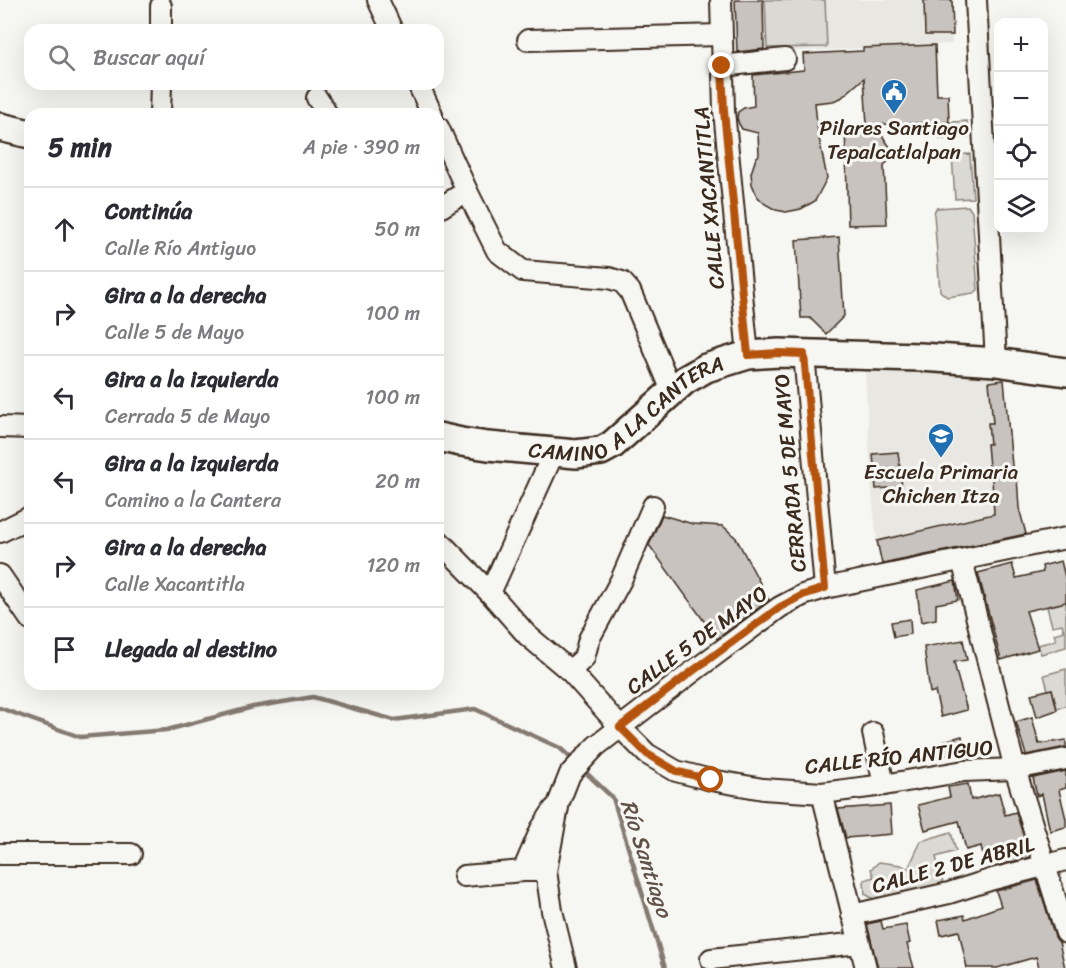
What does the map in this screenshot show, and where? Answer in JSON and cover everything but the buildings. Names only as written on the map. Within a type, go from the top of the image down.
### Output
[{"type":"street","points":[[378,0],[390,24]]},
{"type":"street","name":"CALLE XACANTITLA","points":[[721,0],[724,111],[748,355]]},
{"type":"street","points":[[976,0],[996,362]]},
{"type":"street","points":[[161,6],[161,24]]},
{"type":"street","points":[[528,39],[721,35]]},
{"type":"street","points":[[722,66],[784,59]]},
{"type":"street","points":[[160,90],[160,108]]},
{"type":"street","points":[[421,90],[429,108]]},
{"type":"street","points":[[0,127],[24,133]]},
{"type":"street","points":[[444,140],[497,251],[523,271],[609,278],[622,282],[630,291],[672,391]]},
{"type":"street","points":[[444,205],[467,191]]},
{"type":"street","name":"CAMINO A LA CANTERA","points":[[444,438],[488,446],[576,454],[602,451],[612,445],[685,380],[706,368],[748,355],[779,353],[920,357],[996,362],[1066,372]]},
{"type":"street","name":"CERRADA 5 DE MAYO","points":[[804,354],[825,588]]},
{"type":"street","points":[[0,427],[24,428]]},
{"type":"street","points":[[490,593],[554,452]]},
{"type":"street","points":[[570,671],[584,658],[589,639],[621,580],[653,506]]},
{"type":"street","points":[[0,532],[24,520]]},
{"type":"street","name":"CALLE 5 DE MAYO","points":[[567,968],[552,911],[546,871],[559,802],[570,774],[596,746],[780,607],[803,595],[825,588],[1066,538]]},
{"type":"street","name":"CALLE RÍO ANTIGUO","points":[[444,546],[527,635],[570,671],[647,754],[676,771],[763,789],[822,793],[964,771],[1015,769],[1066,759]]},
{"type":"street","points":[[962,560],[1015,769],[1066,933]]},
{"type":"street","points":[[0,575],[24,610]]},
{"type":"street","points":[[873,733],[884,785]]},
{"type":"street","points":[[822,793],[866,968]]},
{"type":"street","points":[[523,871],[541,828],[559,802]]},
{"type":"street","points":[[0,854],[132,854]]},
{"type":"street","name":"CALLE 2 DE ABRIL","points":[[852,915],[949,893],[1066,860]]},
{"type":"street","points":[[464,876],[546,871]]},
{"type":"street","points":[[711,959],[859,943]]},
{"type":"shaded area","points":[[735,0],[952,0],[952,44],[737,54]]},
{"type":"shaded area","points":[[765,0],[825,0],[827,47],[767,48]]},
{"type":"shaded area","points":[[967,121],[968,137],[940,139],[938,123]]},
{"type":"shaded area","points":[[970,154],[973,198],[955,199],[952,155]]},
{"type":"shaded area","points":[[968,206],[972,212],[978,290],[974,293],[947,297],[940,291],[934,214],[937,208]]},
{"type":"shaded area","name":"Escuela Primaria Chichen Itza","points":[[865,371],[1004,376],[1013,476],[1017,477],[1019,508],[1026,536],[883,569],[877,541],[872,493]]},
{"type":"shaded area","points":[[1066,602],[1066,647],[1041,654],[1038,645],[1056,640],[1054,634],[1064,631],[1062,624],[1052,626],[1047,607]]},
{"type":"shaded area","points":[[1066,669],[1066,706],[1057,708],[1052,689],[1048,690],[1044,675]]},
{"type":"shaded area","points":[[951,832],[956,851],[936,857],[944,886],[877,901],[865,894],[864,880],[874,877],[871,869],[879,862],[901,865],[908,869],[921,841]]},
{"type":"waterway","name":"Río Santiago","points":[[0,708],[80,737],[167,730],[253,707],[313,697],[394,720],[475,709],[560,748],[574,761]]},
{"type":"waterway","name":"Río Santiago","points":[[582,769],[613,798],[665,968]]},
{"type":"place","name":"Pilares Santiago Tepalcatlalpan","points":[[894,115]]},
{"type":"place","name":"Escuela Primaria Chichen Itza","points":[[941,459]]},
{"type":"route","points":[[711,780],[676,771],[647,754],[620,727],[780,607],[803,595],[825,588],[804,354],[748,355],[724,111],[722,66]]}]
